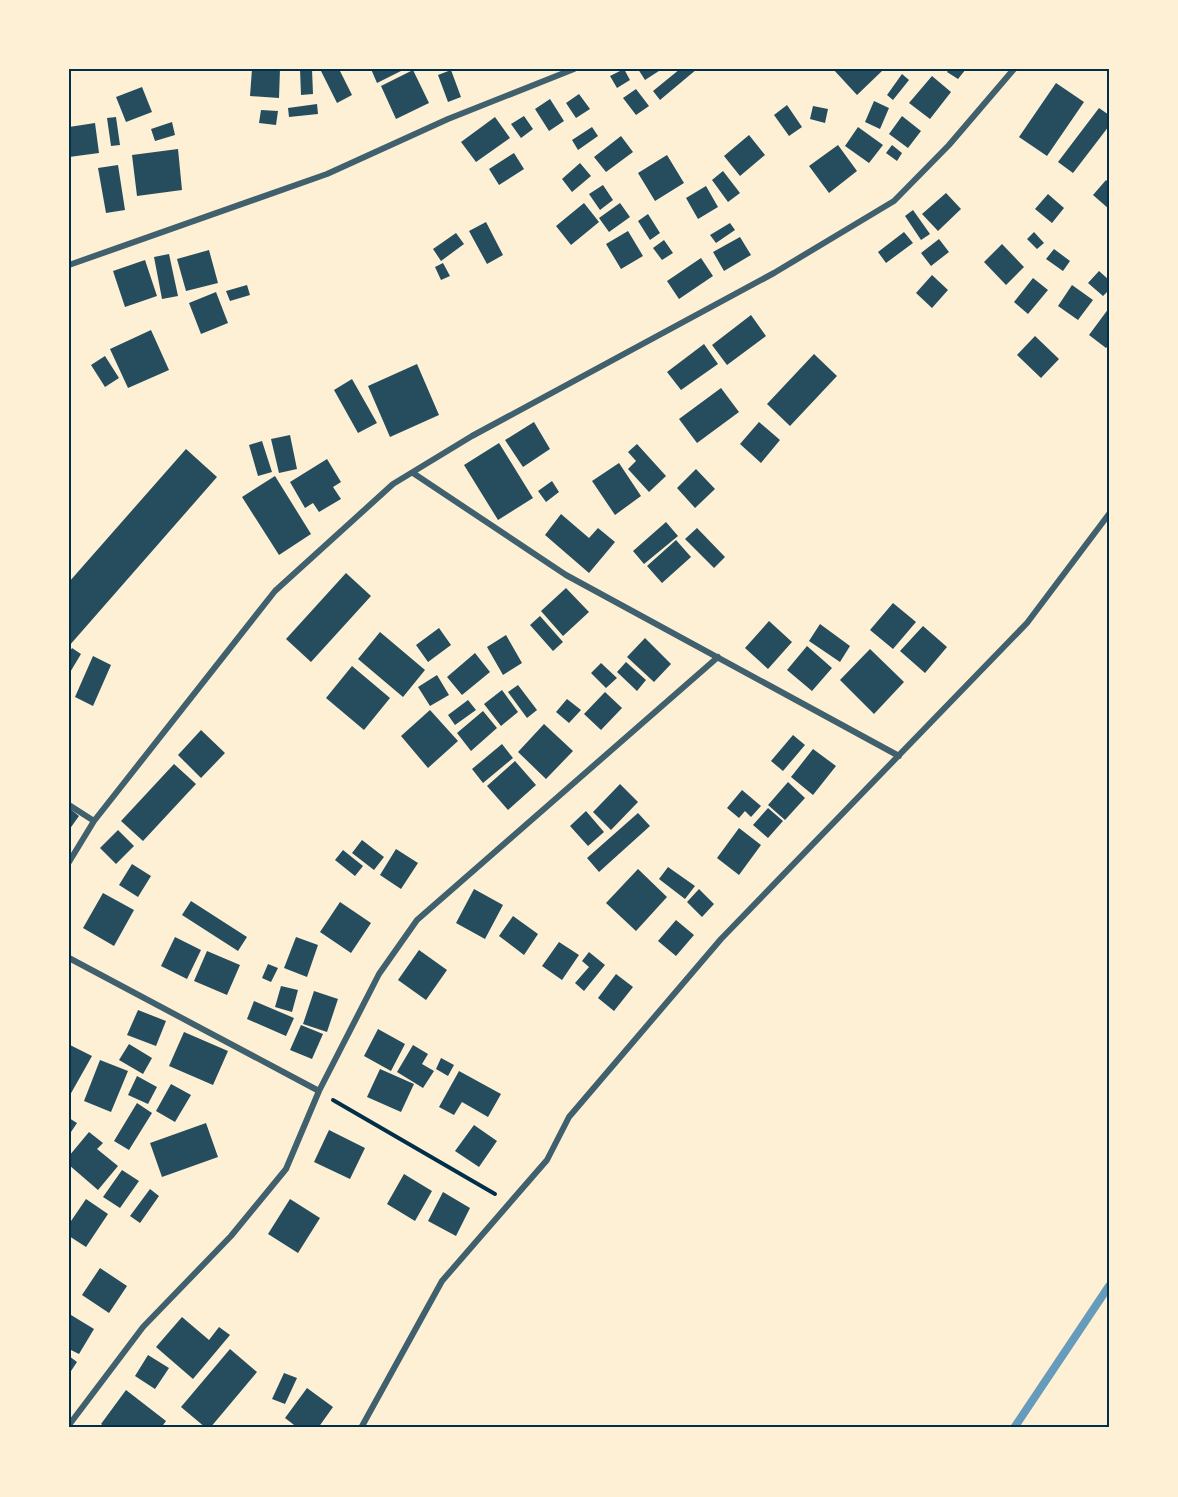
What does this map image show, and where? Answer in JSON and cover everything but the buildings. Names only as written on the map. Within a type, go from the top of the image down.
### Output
[{"type":"street","points":[[69,265],[327,174],[448,119],[574,69]]},
{"type":"street","points":[[69,862],[94,820],[275,591],[393,484],[472,436],[774,273],[894,201],[949,145],[1014,69]]},
{"type":"street","points":[[412,473],[566,575],[899,756]]},
{"type":"street","points":[[361,1428],[442,1281],[547,1160],[569,1117],[722,939],[1027,623],[1109,513]]},
{"type":"street","points":[[69,1425],[143,1327],[231,1236],[286,1169],[319,1091],[379,974],[417,920],[718,657]]},
{"type":"street","points":[[69,805],[94,820]]},
{"type":"street","points":[[69,958],[319,1091]]},
{"type":"path","points":[[319,1091],[511,1204]]},
{"type":"waterway","points":[[1014,1428],[1109,1286]]}]
